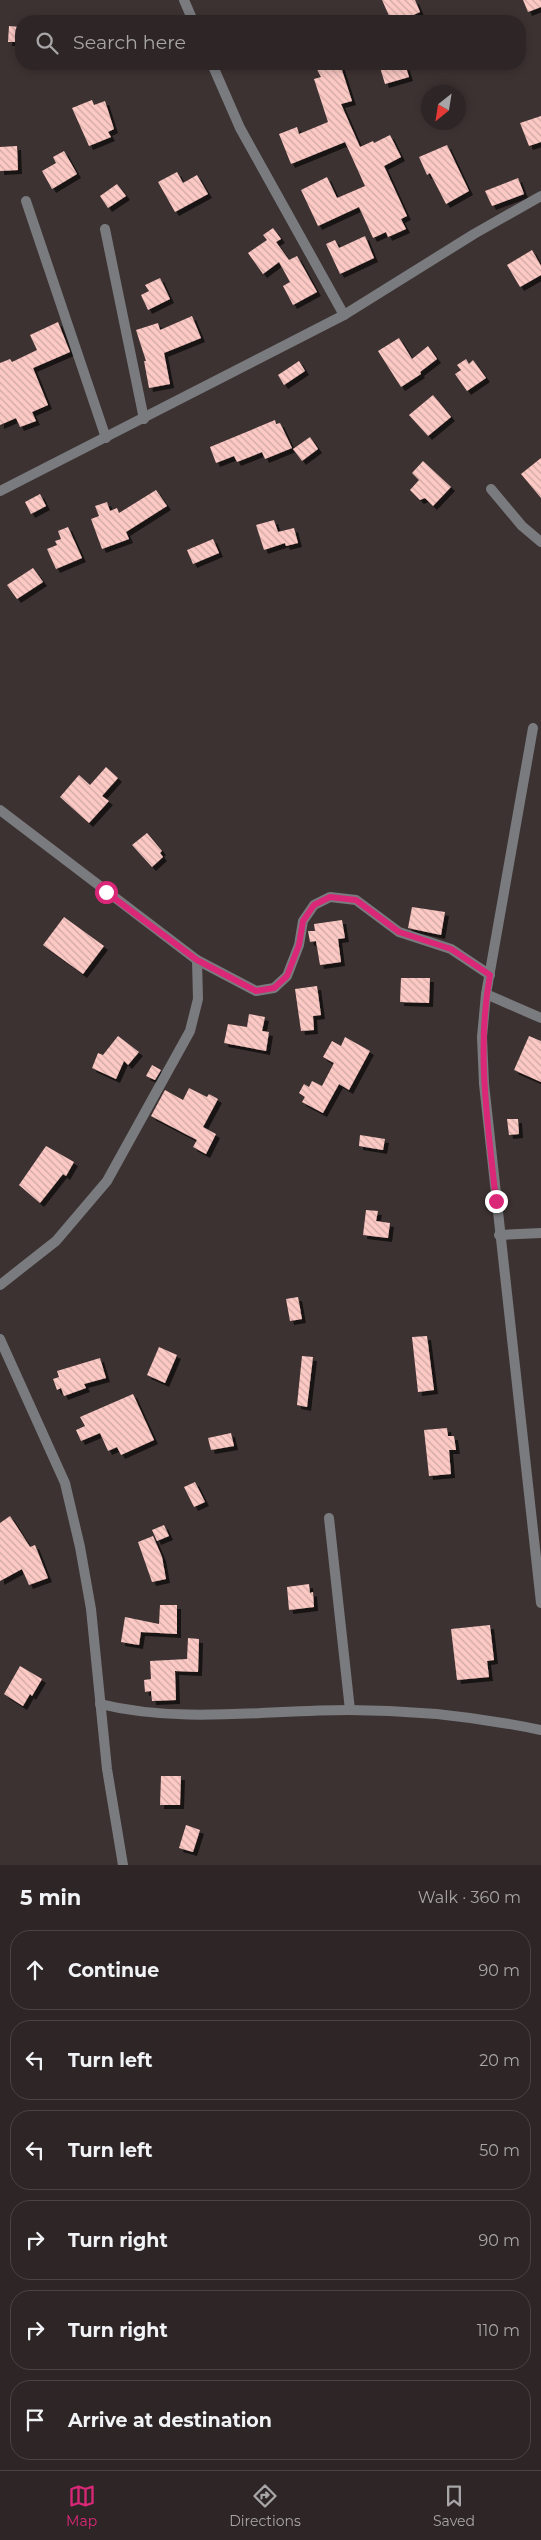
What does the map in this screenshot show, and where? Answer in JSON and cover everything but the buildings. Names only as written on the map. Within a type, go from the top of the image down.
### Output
[{"type":"street","points":[[184,0],[190,15]]},
{"type":"street","points":[[215,70],[240,128],[344,315]]},
{"type":"street","points":[[0,491],[344,315],[474,234],[541,196]]},
{"type":"street","points":[[26,201],[106,438]]},
{"type":"street","points":[[105,229],[144,419]]},
{"type":"street","points":[[491,489],[522,526],[541,542]]},
{"type":"street","points":[[533,728],[486,994],[482,1037],[484,1084],[541,1603]]},
{"type":"street","points":[[0,810],[197,960],[256,991],[274,988],[287,976],[299,945],[303,921],[314,905],[330,897],[356,900],[399,932],[451,949],[490,975]]},
{"type":"street","points":[[0,1285],[56,1241],[107,1181],[190,1031],[198,999],[197,960]]},
{"type":"street","points":[[486,994],[541,1018]]},
{"type":"street","points":[[500,1235],[541,1233]]},
{"type":"street","points":[[0,1339],[65,1483],[80,1546],[91,1609],[107,1769],[123,1865]]},
{"type":"street","points":[[329,1518],[350,1710]]},
{"type":"street","points":[[100,1704],[130,1712],[172,1715],[350,1710],[422,1712],[501,1722],[541,1730]]},
{"type":"route","points":[[106,892],[197,960],[256,991],[274,988],[287,976],[299,945],[303,921],[314,905],[330,897],[356,900],[399,932],[451,949],[490,975],[486,994],[482,1037],[484,1084],[496,1201]]}]
